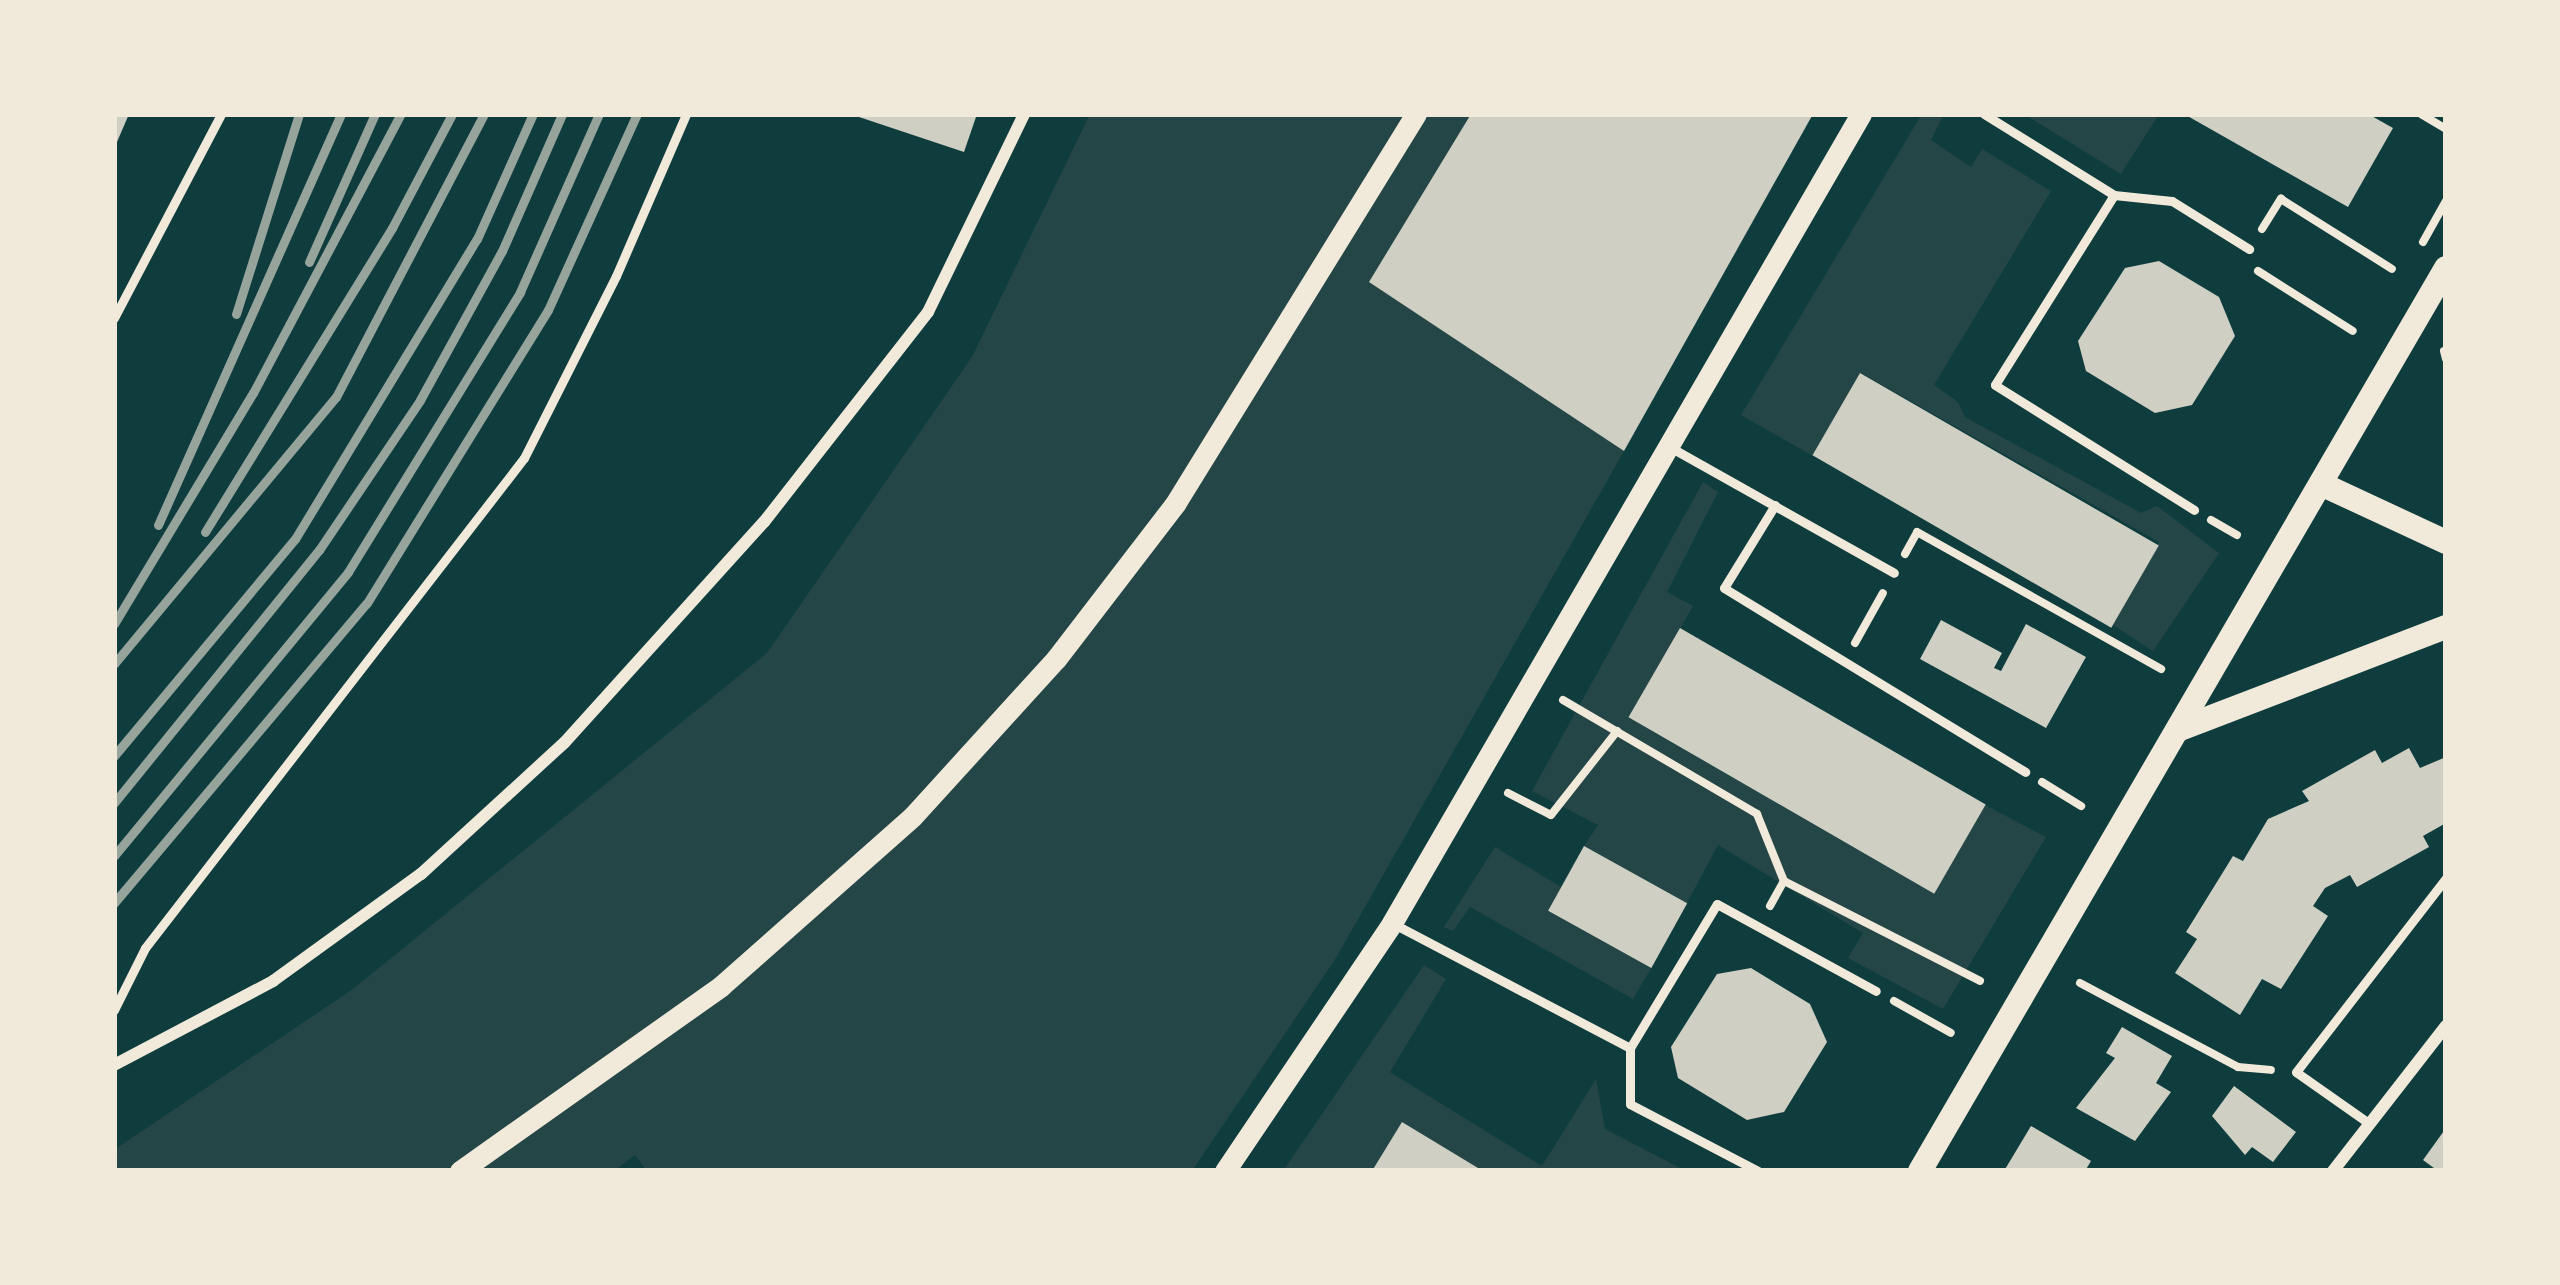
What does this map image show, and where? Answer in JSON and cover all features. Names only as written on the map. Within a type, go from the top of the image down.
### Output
[{"type":"main road","points":[[1920,1171],[2446,268]]},
{"type":"main road","points":[[2321,484],[2446,542]]},
{"type":"main road","points":[[2180,729],[2446,627]]},
{"type":"street","points":[[114,1065],[292,967],[421,874],[565,742],[764,522],[928,312],[1024,114]]},
{"type":"street","points":[[460,1171],[722,986],[914,816],[1057,659],[1175,505],[1415,114]]},
{"type":"street","points":[[1225,1171],[1392,923],[1861,114]]},
{"type":"street","points":[[2333,1171],[2446,1026]]},
{"type":"lane","points":[[114,318],[221,114]]},
{"type":"lane","points":[[114,1010],[146,948],[524,458],[686,114]]},
{"type":"lane","points":[[1984,114],[2114,195],[2172,201],[2249,249]]},
{"type":"lane","points":[[2114,195],[1995,385],[2194,510]]},
{"type":"lane","points":[[1668,446],[1894,573]]},
{"type":"lane","points":[[1775,506],[1724,588],[2025,772]]},
{"type":"lane","points":[[2370,1124],[2296,1072],[2446,878]]},
{"type":"lane","points":[[1758,1171],[1630,1104],[1630,1048],[1717,904],[1876,992]]},
{"type":"lane","points":[[1392,923],[1630,1048]]},
{"type":"path","points":[[2421,114],[2446,129]]},
{"type":"path","points":[[2353,331],[2242,261],[2249,249],[2281,199],[2392,269]]},
{"type":"path","points":[[1844,662],[1917,532],[2161,669]]},
{"type":"path","points":[[1563,700],[1757,814],[1784,881],[1980,981]]},
{"type":"path","points":[[1508,793],[1551,814],[1617,731]]},
{"type":"path","points":[[2025,772],[2081,806]]},
{"type":"path","points":[[2080,983],[2238,1067],[2296,1072]]},
{"type":"path","points":[[1876,992],[1951,1033]]},
{"type":"shaded area","points":[[1090,114],[1471,114],[1441,166],[1624,451],[1336,958],[1192,1171],[647,1171],[635,1155],[614,1171],[114,1171],[114,1150],[353,989],[767,653],[972,357]]},
{"type":"shaded area","points":[[1922,114],[1944,114],[1931,140],[1971,167],[1982,149],[2051,191],[1934,385],[1958,402],[1965,417],[2141,513],[2157,506],[2219,553],[2153,651],[2113,625],[2159,542],[1861,373],[1813,456],[1741,415]]},
{"type":"shaded area","points":[[2024,114],[2159,114],[2121,174]]},
{"type":"shaded area","points":[[1703,482],[1718,492],[1667,592],[1693,606],[1629,718],[1933,893],[1985,805],[2046,837],[1943,1009],[1848,958],[1863,933],[1718,845],[1687,903],[1584,846],[1598,825],[1532,791]]},
{"type":"shaded area","points":[[1495,847],[1561,887],[1549,911],[1652,967],[1633,999],[1470,907],[1453,931],[1444,927]]},
{"type":"shaded area","points":[[1424,965],[1446,979],[1390,1072],[1542,1166],[1596,1079],[1605,1129],[1686,1171],[1483,1171],[1402,1122],[1372,1171],[1283,1171]]},
{"type":"building","points":[[114,114],[129,114],[114,149]]},
{"type":"building","points":[[850,114],[977,114],[964,152]]},
{"type":"building","points":[[1471,114],[1813,114],[1624,451],[1369,282]]},
{"type":"building","points":[[2184,114],[2368,114],[2393,128],[2348,207]]},
{"type":"building","points":[[2159,261],[2219,297],[2235,336],[2192,405],[2155,413],[2086,371],[2078,341],[2125,268]]},
{"type":"building","points":[[1860,373],[2159,546],[2111,628],[1812,455]]},
{"type":"building","points":[[1941,620],[2002,653],[1994,668],[2001,671],[2026,624],[2086,657],[2046,728],[1920,659]]},
{"type":"building","points":[[1680,628],[1986,804],[1934,894],[1628,717]]},
{"type":"building","points":[[2409,748],[2420,768],[2446,757],[2446,823],[2423,836],[2429,847],[2357,887],[2350,875],[2325,888],[2313,906],[2328,916],[2281,989],[2262,979],[2240,1015],[2175,973],[2197,939],[2186,932],[2233,856],[2243,861],[2268,819],[2309,801],[2302,791],[2375,750],[2382,763]]},
{"type":"building","points":[[1584,846],[1687,903],[1651,968],[1548,911]]},
{"type":"building","points":[[1751,968],[1810,1004],[1827,1042],[1784,1112],[1747,1120],[1678,1078],[1671,1047],[1717,974]]},
{"type":"building","points":[[2122,1027],[2172,1056],[2156,1083],[2171,1092],[2135,1141],[2076,1108],[2115,1058],[2106,1053]]},
{"type":"building","points":[[2234,1086],[2296,1132],[2273,1162],[2252,1147],[2245,1155],[2212,1116]]},
{"type":"building","points":[[1402,1122],[1483,1171],[1372,1171]]},
{"type":"building","points":[[2031,1126],[2091,1161],[2085,1171],[2004,1171]]},
{"type":"building","points":[[2446,1128],[2446,1171],[2438,1171],[2423,1160]]},
{"type":"railway","points":[[236,314],[299,114]]},
{"type":"railway","points":[[158,525],[341,114]]},
{"type":"railway","points":[[309,262],[375,114]]},
{"type":"railway","points":[[114,624],[253,393],[401,114]]},
{"type":"railway","points":[[205,532],[392,228],[452,114]]},
{"type":"railway","points":[[114,664],[336,397],[484,114]]},
{"type":"railway","points":[[114,756],[295,539],[477,239],[533,114]]},
{"type":"railway","points":[[114,803],[319,550],[420,400],[502,251],[562,114]]},
{"type":"railway","points":[[114,856],[348,572],[520,292],[599,114]]},
{"type":"railway","points":[[114,903],[367,603],[548,310],[637,114]]}]
